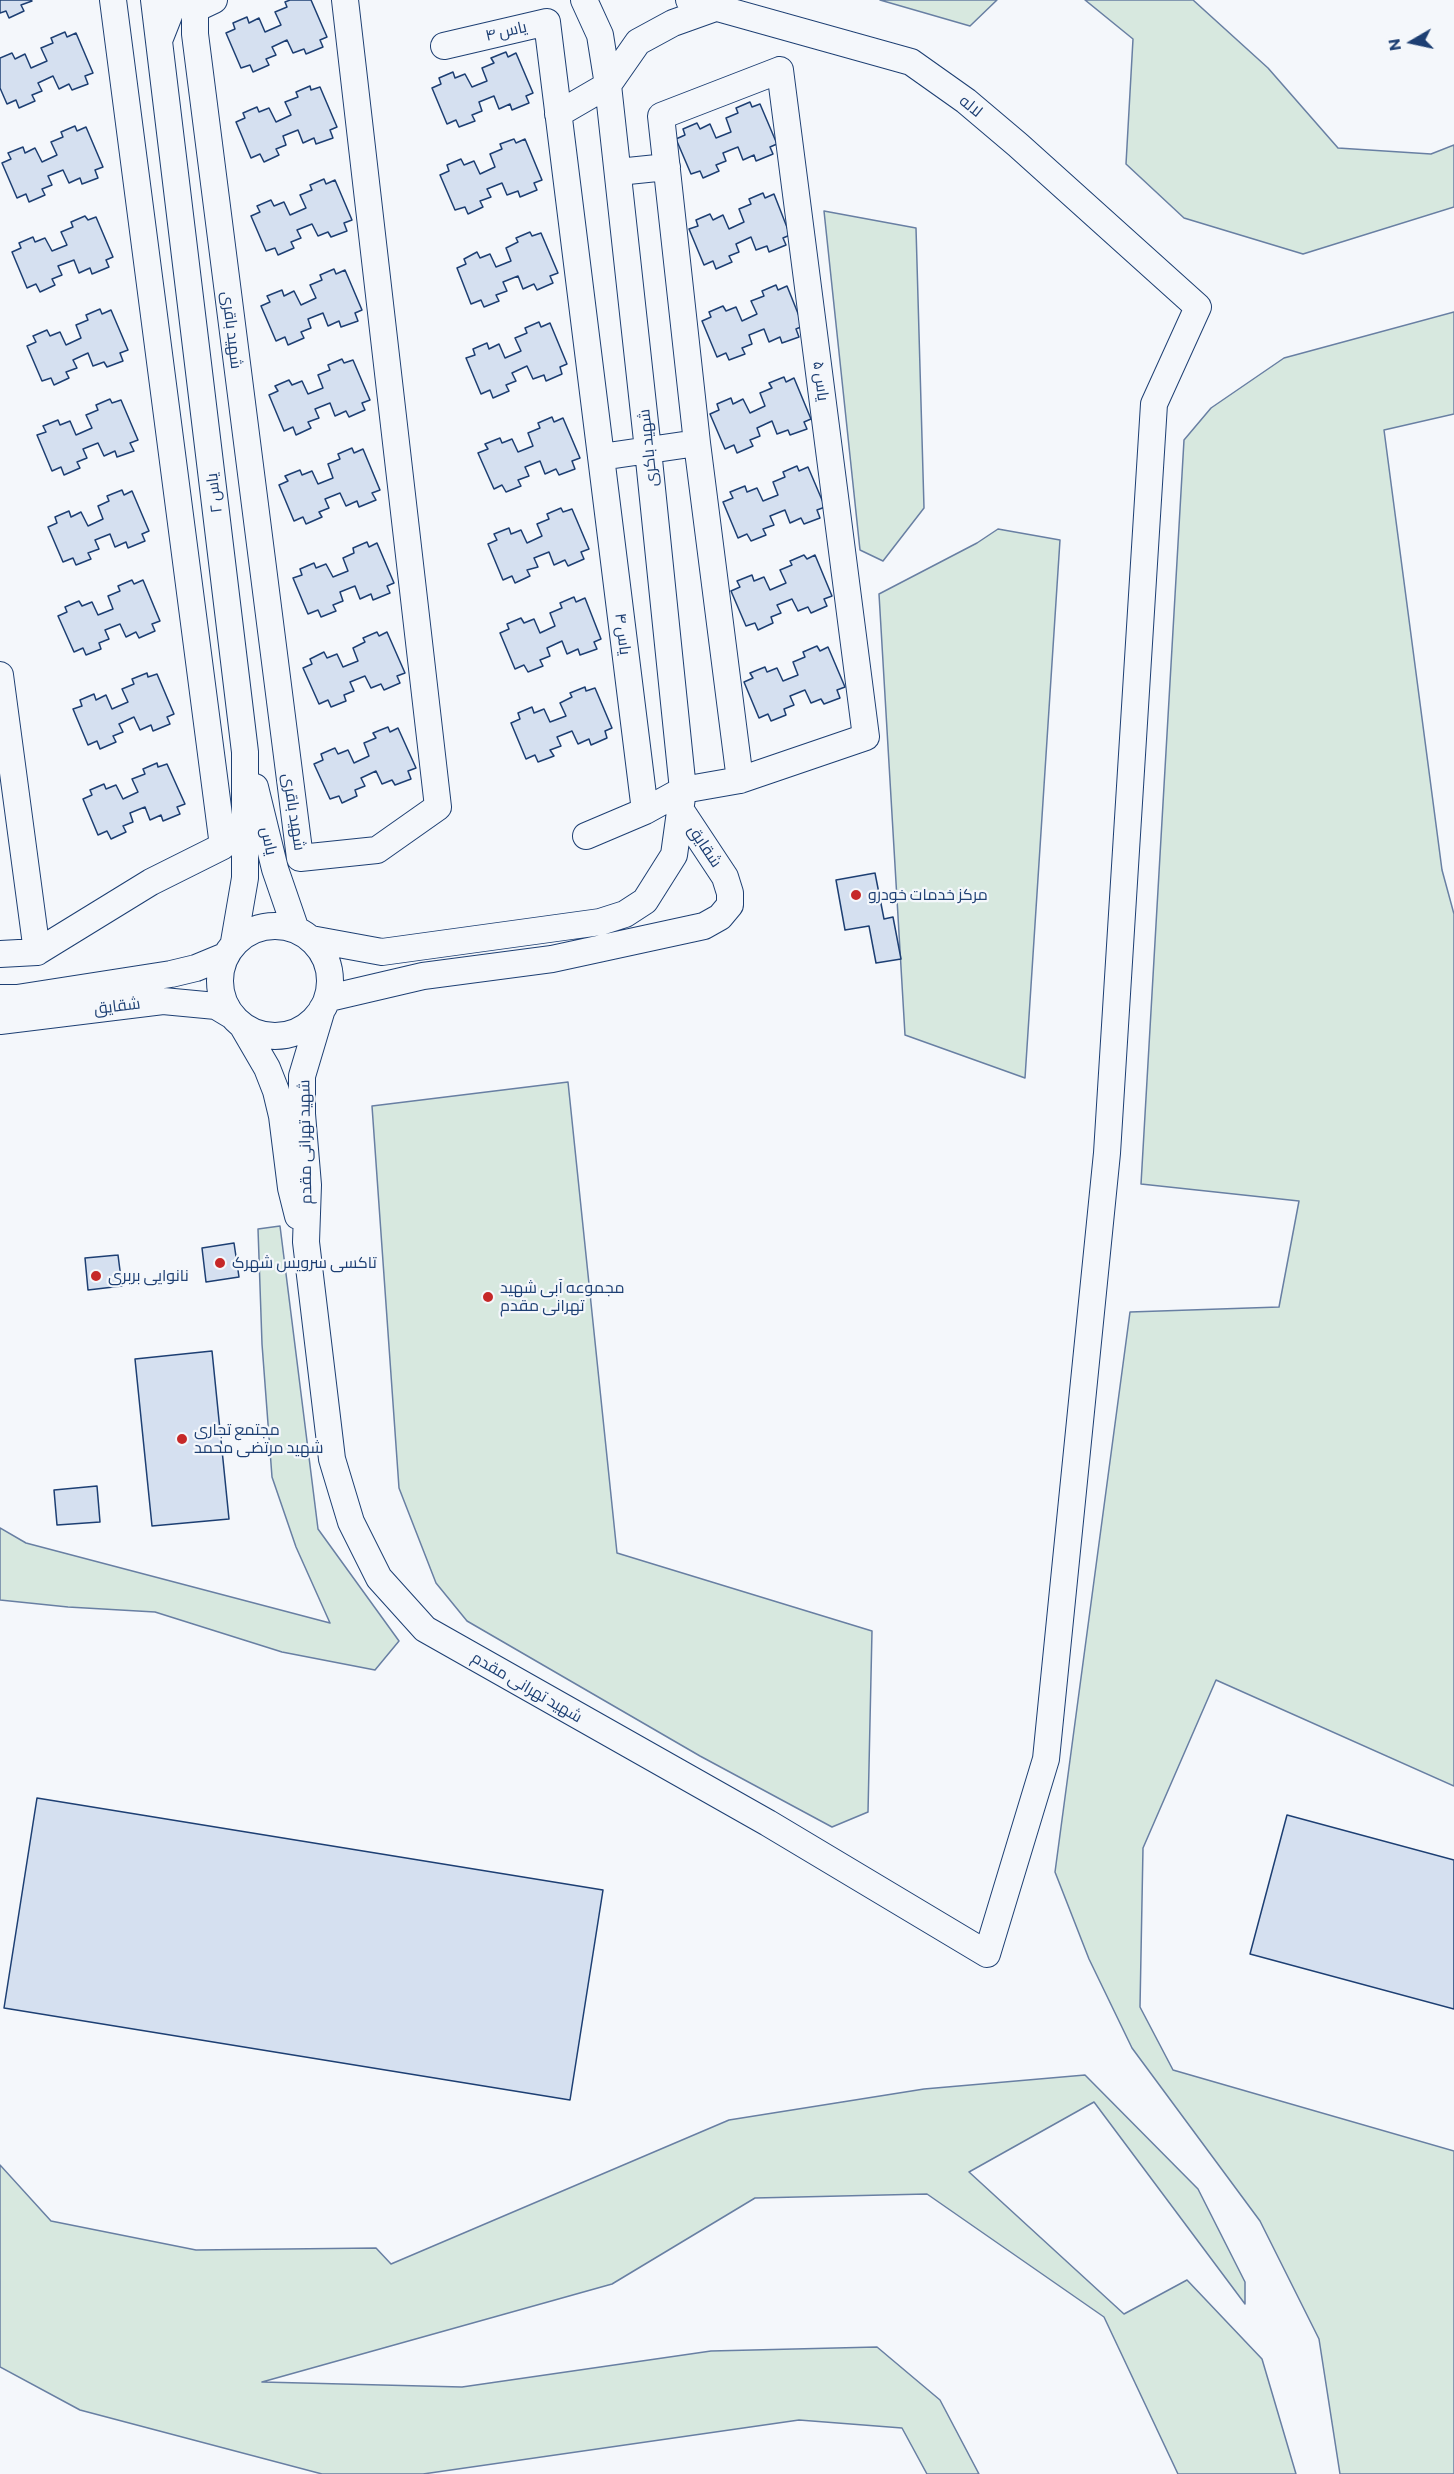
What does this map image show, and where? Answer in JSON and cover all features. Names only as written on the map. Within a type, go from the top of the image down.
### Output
[{"type":"street","points":[[113,0],[168,427],[247,847],[245,878],[230,949],[219,976],[222,996],[237,1020],[256,1033],[271,1036],[286,1035],[300,1030],[313,1021],[325,1003],[328,966],[321,951],[304,934],[280,925],[263,926],[248,932],[230,949]]},
{"type":"street","name":"یاس ۲","points":[[154,0],[245,752]]},
{"type":"street","name":"یاس ۲","points":[[158,44],[175,0]]},
{"type":"street","name":"شهید باقری","points":[[214,0],[195,9],[195,34],[300,858],[377,850],[438,807],[345,0]]},
{"type":"street","name":"شهید باکری","points":[[584,0],[600,35],[608,85],[648,450],[682,801]]},
{"type":"street","name":"لاله","points":[[689,0],[911,62],[966,101],[1018,145],[1198,307],[1154,404],[1107,1153],[1046,1759],[987,1954]]},
{"type":"street","points":[[558,114],[608,85],[638,42],[673,23],[715,8]]},
{"type":"street","name":"یاس ۴","points":[[444,46],[547,22],[645,811]]},
{"type":"street","points":[[120,50],[158,44],[195,34]]},
{"type":"street","name":"یاس ۵","points":[[682,801],[867,737],[780,70],[662,116],[698,443],[740,780]]},
{"type":"street","points":[[618,172],[668,167]]},
{"type":"street","points":[[168,427],[242,408]]},
{"type":"street","points":[[601,457],[698,443]]},
{"type":"street","points":[[0,675],[37,952]]},
{"type":"street","name":"یاس","points":[[245,752],[247,847],[304,934]]},
{"type":"street","points":[[586,836],[645,811],[682,801]]},
{"type":"street","name":"شقایق","points":[[304,934],[382,952],[600,922],[625,914],[645,901],[674,855],[682,801]]},
{"type":"street","name":"شقایق","points":[[325,1003],[423,976],[552,959],[704,926],[720,917],[730,905],[730,893],[725,877],[682,801]]},
{"type":"street","points":[[0,954],[37,952],[151,882],[247,847],[297,842]]},
{"type":"street","name":"شقایق","points":[[0,998],[17,998],[171,974],[196,968],[230,949]]},
{"type":"street","name":"شقایق","points":[[0,1021],[163,1001],[216,1005],[237,1020]]},
{"type":"street","name":"شهید تهرانی مقدم","points":[[306,1242],[308,1185],[302,1114],[302,1076],[325,1003]]},
{"type":"street","name":"شهید تهرانی مقدم","points":[[237,1020],[267,1068],[276,1091],[282,1116],[291,1188],[306,1242],[332,1459],[351,1522],[379,1578],[426,1629],[768,1824],[987,1954]]},
{"type":"shaded area","points":[[880,0],[997,0],[970,26]]},
{"type":"shaded area","points":[[1085,0],[1193,0],[1268,68],[1338,148],[1431,154],[1454,145],[1454,207],[1303,254],[1184,218],[1126,164],[1133,39]]},
{"type":"shaded area","points":[[824,211],[916,228],[924,508],[883,561],[860,550]]},
{"type":"shaded area","points":[[1454,312],[1454,414],[1384,430],[1442,870],[1454,914],[1454,1786],[1216,1680],[1143,1848],[1140,2007],[1173,2070],[1454,2151],[1454,2474],[1340,2474],[1319,2339],[1260,2221],[1132,2048],[1089,1959],[1055,1872],[1130,1312],[1279,1307],[1299,1201],[1141,1184],[1184,440],[1211,408],[1284,358]]},
{"type":"shaded area","points":[[998,529],[1060,540],[1025,1078],[905,1035],[879,594],[977,543]]},
{"type":"shaded area","name":"مجموعه آبی شهید تهرانی مقدم","points":[[568,1082],[617,1553],[872,1631],[868,1812],[832,1827],[700,1756],[467,1621],[436,1583],[399,1488],[372,1106]]},
{"type":"shaded area","points":[[280,1226],[318,1529],[399,1641],[375,1670],[282,1652],[155,1612],[0,1600],[0,1528],[26,1543],[330,1623],[296,1547],[272,1477],[262,1344],[258,1229]]},
{"type":"shaded area","points":[[1085,2075],[1198,2189],[1245,2282],[1245,2304],[1094,2102],[969,2172],[1124,2314],[1187,2280],[1262,2359],[1296,2474],[1178,2474],[1104,2317],[927,2194],[755,2198],[612,2284],[262,2382],[462,2387],[711,2351],[877,2347],[940,2400],[979,2474],[927,2474],[902,2428],[799,2420],[423,2474],[322,2474],[80,2410],[0,2367],[0,2165],[51,2221],[196,2250],[376,2248],[391,2264],[729,2120],[924,2089]]},
{"type":"building","points":[[0,0],[32,1],[21,5],[24,11],[9,18],[6,11],[0,13]]},
{"type":"building","points":[[311,0],[327,37],[320,40],[323,47],[306,54],[304,49],[293,53],[287,40],[272,47],[276,55],[266,59],[269,65],[253,72],[250,65],[241,68],[226,33],[235,29],[233,23],[247,17],[249,23],[259,18],[265,32],[281,25],[275,12],[287,7],[285,2]]},
{"type":"building","points":[[65,32],[67,37],[76,33],[93,73],[85,76],[88,84],[72,90],[69,84],[59,89],[53,76],[38,83],[42,91],[32,95],[35,101],[19,108],[16,100],[7,104],[0,88],[0,58],[12,53],[15,59],[25,54],[31,68],[47,61],[41,48],[53,43],[51,38]]},
{"type":"building","points":[[506,52],[508,57],[516,53],[533,93],[526,96],[529,103],[512,110],[510,104],[499,109],[494,96],[479,102],[482,111],[472,115],[475,121],[459,127],[456,120],[447,124],[432,88],[441,84],[439,78],[453,72],[455,78],[465,74],[472,87],[487,81],[482,68],[494,63],[491,58]]},
{"type":"building","points":[[310,86],[311,90],[320,87],[337,127],[330,130],[333,138],[316,144],[314,138],[303,143],[298,130],[283,136],[286,145],[276,149],[279,155],[264,162],[260,154],[251,158],[236,122],[245,118],[243,113],[257,107],[259,112],[269,108],[276,122],[291,115],[285,102],[298,97],[296,92]]},
{"type":"building","points":[[750,102],[752,107],[760,104],[777,144],[770,147],[773,154],[756,161],[754,155],[743,160],[738,147],[723,153],[726,161],[716,165],[719,171],[703,178],[700,171],[691,174],[676,139],[685,135],[683,129],[697,123],[700,129],[710,124],[716,138],[731,132],[726,118],[738,113],[736,108]]},
{"type":"building","points":[[75,126],[77,131],[86,127],[103,167],[95,170],[98,178],[82,184],[80,178],[69,183],[63,170],[48,176],[52,185],[42,189],[45,195],[29,202],[26,194],[17,198],[2,163],[11,159],[8,153],[23,147],[25,153],[35,148],[42,162],[57,155],[51,142],[63,137],[61,132]]},
{"type":"building","points":[[514,139],[516,143],[525,139],[542,180],[534,183],[537,190],[520,197],[518,191],[507,195],[502,183],[487,189],[491,197],[480,201],[483,207],[468,214],[465,207],[455,210],[440,175],[449,171],[447,165],[461,159],[464,165],[474,161],[480,174],[495,167],[490,154],[502,149],[500,144]]},
{"type":"building","points":[[324,179],[326,184],[335,180],[352,220],[344,223],[347,231],[331,237],[328,232],[318,236],[312,224],[297,230],[301,238],[291,242],[294,248],[278,255],[275,248],[266,251],[251,216],[260,212],[257,206],[271,200],[274,206],[284,202],[290,215],[306,208],[300,195],[312,190],[310,185]]},
{"type":"building","points":[[763,193],[765,198],[774,194],[790,235],[783,238],[786,245],[769,252],[767,246],[756,250],[751,237],[736,244],[739,252],[729,256],[732,262],[716,269],[713,261],[704,265],[689,229],[698,226],[696,220],[710,214],[713,220],[723,215],[729,229],[744,222],[739,209],[751,204],[749,199]]},
{"type":"building","points":[[85,216],[88,220],[96,217],[113,257],[106,260],[109,267],[92,274],[90,268],[79,273],[74,260],[58,266],[62,275],[52,279],[55,285],[40,292],[36,284],[27,288],[12,252],[21,248],[19,243],[33,237],[35,242],[45,238],[52,251],[67,245],[61,232],[73,227],[71,222]]},
{"type":"building","points":[[530,232],[532,236],[541,233],[558,273],[550,276],[553,283],[537,290],[534,284],[523,289],[518,276],[503,282],[507,291],[496,295],[499,301],[484,307],[481,300],[471,304],[457,268],[466,264],[464,259],[477,252],[480,258],[490,254],[496,267],[511,261],[506,248],[518,242],[516,238]]},
{"type":"building","points":[[334,269],[336,274],[345,270],[362,310],[355,313],[358,321],[341,327],[339,321],[328,326],[323,313],[308,319],[311,328],[301,332],[304,338],[288,345],[285,337],[276,341],[261,306],[270,302],[267,296],[282,290],[284,296],[294,291],[301,305],[316,298],[310,285],[322,280],[320,275]]},
{"type":"building","points":[[776,285],[778,290],[787,286],[803,326],[796,329],[799,337],[782,343],[780,337],[769,342],[764,329],[749,335],[752,344],[742,348],[745,354],[729,360],[726,353],[717,357],[702,321],[711,317],[709,312],[723,306],[726,311],[736,307],[742,321],[757,314],[751,301],[764,296],[762,291]]},
{"type":"building","points":[[100,309],[102,314],[111,310],[128,350],[120,353],[123,361],[107,367],[104,362],[93,366],[88,353],[73,360],[77,368],[66,372],[69,378],[54,385],[51,378],[42,381],[27,346],[36,342],[33,336],[47,330],[50,336],[60,332],[66,345],[81,338],[76,325],[88,320],[86,315]]},
{"type":"building","points":[[539,322],[541,327],[550,323],[567,364],[560,367],[562,374],[546,381],[544,375],[533,379],[527,366],[512,373],[516,381],[506,385],[509,391],[493,398],[490,390],[481,394],[466,358],[475,355],[473,349],[487,343],[489,349],[499,344],[505,358],[521,351],[515,338],[527,333],[525,328]]},
{"type":"building","points":[[342,359],[344,363],[353,360],[370,400],[362,403],[365,410],[349,417],[346,411],[335,416],[330,403],[315,409],[319,418],[308,422],[311,428],[296,435],[293,427],[284,431],[269,395],[278,391],[275,386],[289,380],[292,385],[302,381],[308,394],[323,388],[318,375],[330,370],[328,365]]},
{"type":"building","points":[[784,377],[786,382],[794,378],[811,419],[804,422],[807,429],[790,435],[788,430],[777,434],[772,421],[757,428],[760,436],[750,440],[753,446],[737,453],[734,445],[725,449],[710,414],[719,410],[717,404],[731,398],[733,404],[743,399],[750,413],[765,406],[760,393],[772,388],[769,383]]},
{"type":"building","points":[[110,399],[112,403],[121,400],[138,440],[130,443],[134,451],[117,457],[115,451],[104,456],[98,443],[83,449],[87,458],[77,462],[80,468],[64,475],[61,467],[52,471],[37,435],[46,432],[43,426],[58,420],[60,425],[70,421],[76,435],[92,428],[86,415],[98,410],[96,405]]},
{"type":"building","points":[[552,417],[554,422],[563,418],[580,458],[572,461],[575,469],[559,475],[556,469],[545,474],[540,461],[525,467],[529,476],[518,480],[521,486],[506,492],[502,485],[494,489],[478,453],[488,449],[485,444],[500,438],[502,443],[512,439],[518,452],[533,446],[528,433],[540,428],[538,423]]},
{"type":"building","points":[[352,448],[354,453],[363,449],[380,490],[372,493],[376,500],[359,507],[357,501],[346,506],[340,493],[325,499],[329,508],[319,512],[322,517],[306,524],[303,517],[294,521],[279,485],[288,481],[285,476],[300,470],[302,475],[312,471],[318,484],[333,478],[328,464],[340,459],[338,454]]},
{"type":"building","points":[[797,466],[799,471],[808,467],[825,507],[817,510],[820,518],[804,524],[801,518],[790,523],[785,510],[770,516],[774,525],[763,529],[766,535],[751,541],[747,534],[738,538],[723,502],[733,498],[730,492],[745,486],[747,492],[757,488],[763,501],[778,495],[773,482],[785,477],[783,472]]},
{"type":"building","points":[[122,490],[124,495],[132,491],[149,531],[142,534],[145,541],[128,548],[126,542],[115,547],[110,534],[95,540],[99,549],[88,553],[91,559],[76,565],[73,558],[63,562],[48,527],[57,523],[55,517],[69,511],[71,517],[81,512],[88,526],[103,519],[98,506],[109,501],[107,496]]},
{"type":"building","points":[[561,508],[563,512],[572,509],[589,549],[581,552],[584,559],[568,566],[565,560],[554,565],[549,552],[534,558],[538,567],[527,570],[530,576],[515,583],[512,576],[503,580],[488,544],[497,540],[494,534],[509,528],[511,534],[521,530],[527,543],[542,536],[537,524],[549,519],[547,514]]},
{"type":"building","points":[[367,542],[369,547],[377,543],[394,583],[387,586],[390,593],[373,600],[371,594],[360,599],[355,586],[340,592],[343,601],[333,605],[336,611],[321,617],[318,610],[308,614],[293,578],[302,575],[300,569],[314,563],[316,568],[326,564],[333,577],[348,571],[343,558],[354,553],[353,548]]},
{"type":"building","points":[[804,555],[807,559],[815,555],[832,596],[824,599],[827,606],[811,613],[808,607],[798,611],[792,599],[777,605],[781,613],[771,617],[773,623],[758,630],[755,623],[746,626],[731,591],[740,587],[737,581],[752,575],[754,581],[764,577],[770,590],[786,583],[780,570],[792,565],[790,561]]},
{"type":"building","points":[[132,580],[134,584],[143,580],[160,621],[152,624],[155,631],[139,638],[136,632],[126,637],[120,624],[105,630],[109,639],[99,643],[101,649],[86,655],[83,648],[74,652],[58,616],[67,612],[65,607],[79,601],[82,606],[92,602],[98,615],[113,609],[108,596],[120,591],[118,586]]},
{"type":"building","points":[[574,597],[576,602],[585,598],[601,639],[594,642],[597,649],[580,655],[578,649],[567,654],[562,641],[547,648],[550,656],[540,660],[543,666],[528,672],[524,665],[515,669],[500,633],[509,629],[507,624],[521,618],[524,623],[534,619],[540,633],[555,626],[550,613],[562,608],[560,603]]},
{"type":"building","points":[[377,632],[379,636],[387,632],[405,673],[397,676],[400,683],[384,690],[381,684],[371,688],[365,676],[350,682],[354,691],[344,695],[346,701],[331,707],[328,700],[319,704],[303,668],[312,664],[310,659],[324,652],[327,658],[337,654],[343,667],[358,661],[353,648],[365,642],[363,638]]},
{"type":"building","points":[[817,646],[820,651],[828,647],[845,687],[837,690],[840,698],[824,704],[821,699],[811,703],[805,690],[790,696],[794,705],[784,709],[786,715],[771,721],[768,714],[759,718],[744,682],[753,678],[750,673],[765,667],[767,672],[777,668],[783,681],[798,675],[793,662],[805,657],[803,652]]},
{"type":"building","points":[[147,673],[148,677],[157,674],[174,714],[167,717],[170,724],[153,731],[151,725],[140,730],[134,717],[119,724],[123,732],[113,736],[116,742],[100,749],[97,741],[88,745],[73,709],[82,706],[80,700],[94,694],[96,700],[106,695],[112,709],[128,702],[122,689],[134,684],[132,679]]},
{"type":"building","points":[[585,687],[586,691],[595,688],[612,728],[605,731],[607,738],[591,745],[589,739],[578,744],[572,731],[557,737],[561,746],[550,750],[554,756],[538,762],[535,755],[526,759],[511,723],[520,719],[518,713],[532,707],[534,713],[544,709],[550,722],[566,716],[560,703],[572,697],[570,693]]},
{"type":"building","points":[[388,727],[390,732],[398,728],[416,768],[408,771],[411,779],[395,785],[392,780],[382,784],[376,771],[361,778],[365,786],[355,790],[357,796],[342,803],[339,796],[330,799],[314,764],[323,760],[321,754],[335,748],[338,754],[348,750],[354,763],[369,756],[364,743],[376,738],[373,733]]},
{"type":"building","points":[[157,763],[158,767],[167,764],[185,804],[177,807],[180,814],[163,821],[161,815],[150,820],[145,807],[130,813],[133,822],[123,826],[126,832],[111,839],[107,831],[98,835],[83,799],[92,795],[90,790],[104,784],[106,789],[116,785],[123,799],[138,792],[132,779],[145,774],[143,769]]},
{"type":"building","points":[[875,873],[884,919],[893,917],[901,959],[876,963],[869,926],[845,930],[836,880]]},
{"type":"building","name":"تاکسی سرویس شهرک","points":[[234,1243],[239,1277],[206,1282],[202,1248]]},
{"type":"building","points":[[118,1255],[122,1286],[88,1290],[85,1258]]},
{"type":"building","name":"مجتمع تجاری شهید مرتضی محمد","points":[[212,1351],[229,1519],[152,1526],[135,1359]]},
{"type":"building","points":[[97,1486],[100,1522],[57,1525],[54,1490]]},
{"type":"building","points":[[37,1798],[603,1890],[570,2100],[4,2008]]},
{"type":"building","points":[[1287,1815],[1454,1860],[1454,2009],[1250,1954]]},
{"type":"place","name":"مرکز خدمات خودرو","points":[[856,895]]},
{"type":"place","name":"تاکسی سرویس شهرک","points":[[220,1263]]},
{"type":"place","name":"نانوایی بربری","points":[[96,1276]]},
{"type":"place","name":"مجموعه آبی شهید تهرانی مقدم","points":[[488,1297]]},
{"type":"place","name":"مجتمع تجاری شهید مرتضی محمد","points":[[182,1439]]}]
